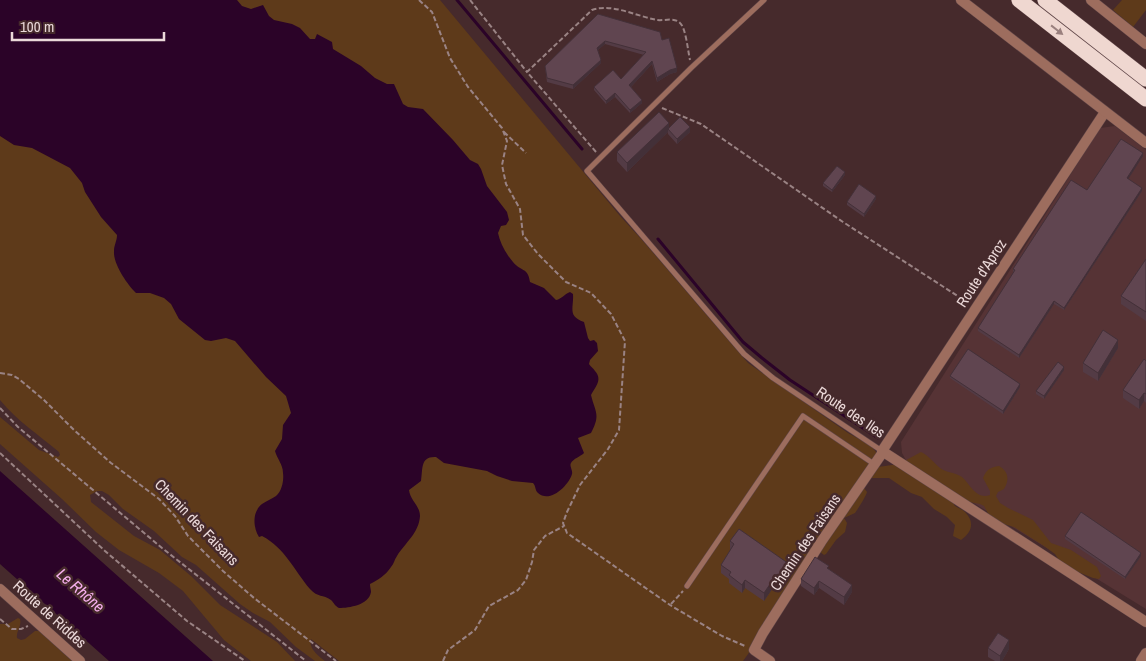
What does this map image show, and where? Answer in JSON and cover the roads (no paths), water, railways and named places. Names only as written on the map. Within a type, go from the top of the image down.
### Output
[{"type":"highway","points":[[1018,0],[1146,99]]},
{"type":"highway","points":[[1045,0],[1146,79]]},
{"type":"street","points":[[961,0],[1146,143]]},
{"type":"street","points":[[1091,0],[1146,44]]},
{"type":"street","name":"Route d'Aproz","points":[[883,452],[975,308],[1105,112]]},
{"type":"street","name":"Chemin des Faisans","points":[[770,661],[754,650],[763,632],[821,542],[883,452]]},
{"type":"street","name":"Route des Iles","points":[[883,452],[1146,622]]},
{"type":"street","name":"Route de Riddes","points":[[0,589],[80,661]]},
{"type":"street","points":[[1140,661],[1146,653]]},
{"type":"lane","name":"Route des Iles","points":[[764,0],[652,105],[587,171],[744,354],[774,378],[883,452]]},
{"type":"lane","points":[[687,586],[803,416],[875,465]]},
{"type":"water","points":[[0,0],[237,0],[242,6],[251,9],[263,5],[269,16],[274,20],[300,28],[310,39],[315,39],[317,34],[332,42],[333,49],[361,66],[375,78],[387,84],[394,84],[403,104],[408,107],[423,109],[470,160],[478,164],[487,186],[507,212],[509,220],[506,225],[501,226],[498,233],[508,255],[516,265],[528,274],[530,282],[544,288],[556,300],[570,292],[573,294],[573,314],[584,322],[590,341],[594,340],[597,343],[598,351],[589,364],[598,377],[598,383],[591,395],[596,413],[596,421],[591,433],[578,438],[584,453],[571,463],[572,474],[563,488],[553,495],[543,496],[537,492],[533,483],[512,481],[487,471],[444,463],[436,457],[431,457],[423,464],[421,481],[409,490],[420,512],[417,528],[389,570],[370,584],[371,592],[367,600],[353,606],[339,608],[328,598],[313,592],[277,547],[262,536],[259,537],[254,520],[259,507],[276,496],[282,485],[283,470],[275,451],[282,439],[283,425],[291,413],[286,396],[266,377],[235,341],[226,338],[211,341],[205,340],[179,319],[171,304],[164,298],[150,293],[136,293],[118,268],[114,256],[117,235],[101,217],[85,192],[82,183],[70,168],[32,148],[14,145],[0,136]]},
{"type":"water","name":"Le Rhône","points":[[0,471],[213,661],[109,661],[0,564]]},
{"type":"waterway","points":[[457,0],[582,149]]},
{"type":"waterway","points":[[658,239],[743,342],[790,380],[878,438]]}]
